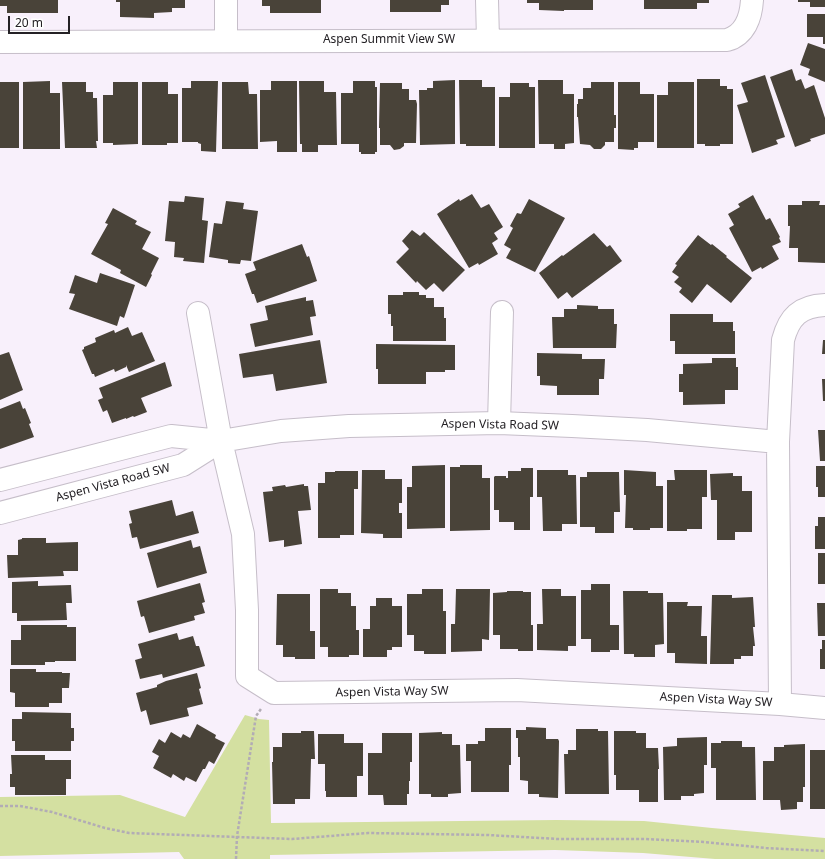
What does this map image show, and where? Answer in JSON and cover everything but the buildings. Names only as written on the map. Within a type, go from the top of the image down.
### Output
[{"type":"street","points":[[226,0],[226,41]]},
{"type":"street","points":[[487,0],[488,40]]},
{"type":"street","name":"Aspen Summit View SW","points":[[0,42],[727,40],[735,38],[746,26],[751,12],[752,0]]},
{"type":"street","name":"Aspen Vista Way SW","points":[[780,704],[778,442],[783,340],[786,328],[799,312],[807,307],[825,305]]},
{"type":"street","points":[[198,312],[221,441],[243,534],[247,610],[247,676],[274,693]]},
{"type":"street","points":[[499,424],[502,312]]},
{"type":"street","name":"Aspen Vista Road SW","points":[[0,480],[171,436],[221,441],[281,431],[349,426],[499,424],[647,430],[778,442]]},
{"type":"street","name":"Aspen Vista Road SW","points":[[0,513],[183,465],[221,441]]},
{"type":"street","name":"Aspen Vista Way SW","points":[[274,693],[517,690],[780,704],[825,708]]},
{"type":"path","points":[[236,859],[236,836],[256,716],[274,693]]},
{"type":"path","points":[[0,806],[20,806],[52,812],[105,828],[129,833],[292,839],[368,833],[488,834],[558,839],[646,839],[697,841],[766,848],[825,851]]},
{"type":"green space","points":[[245,715],[269,720],[271,823],[556,820],[644,821],[825,838],[825,859],[715,859],[643,853],[555,850],[270,855],[270,859],[184,859],[179,852],[0,856],[0,797],[120,795],[185,817]]}]
